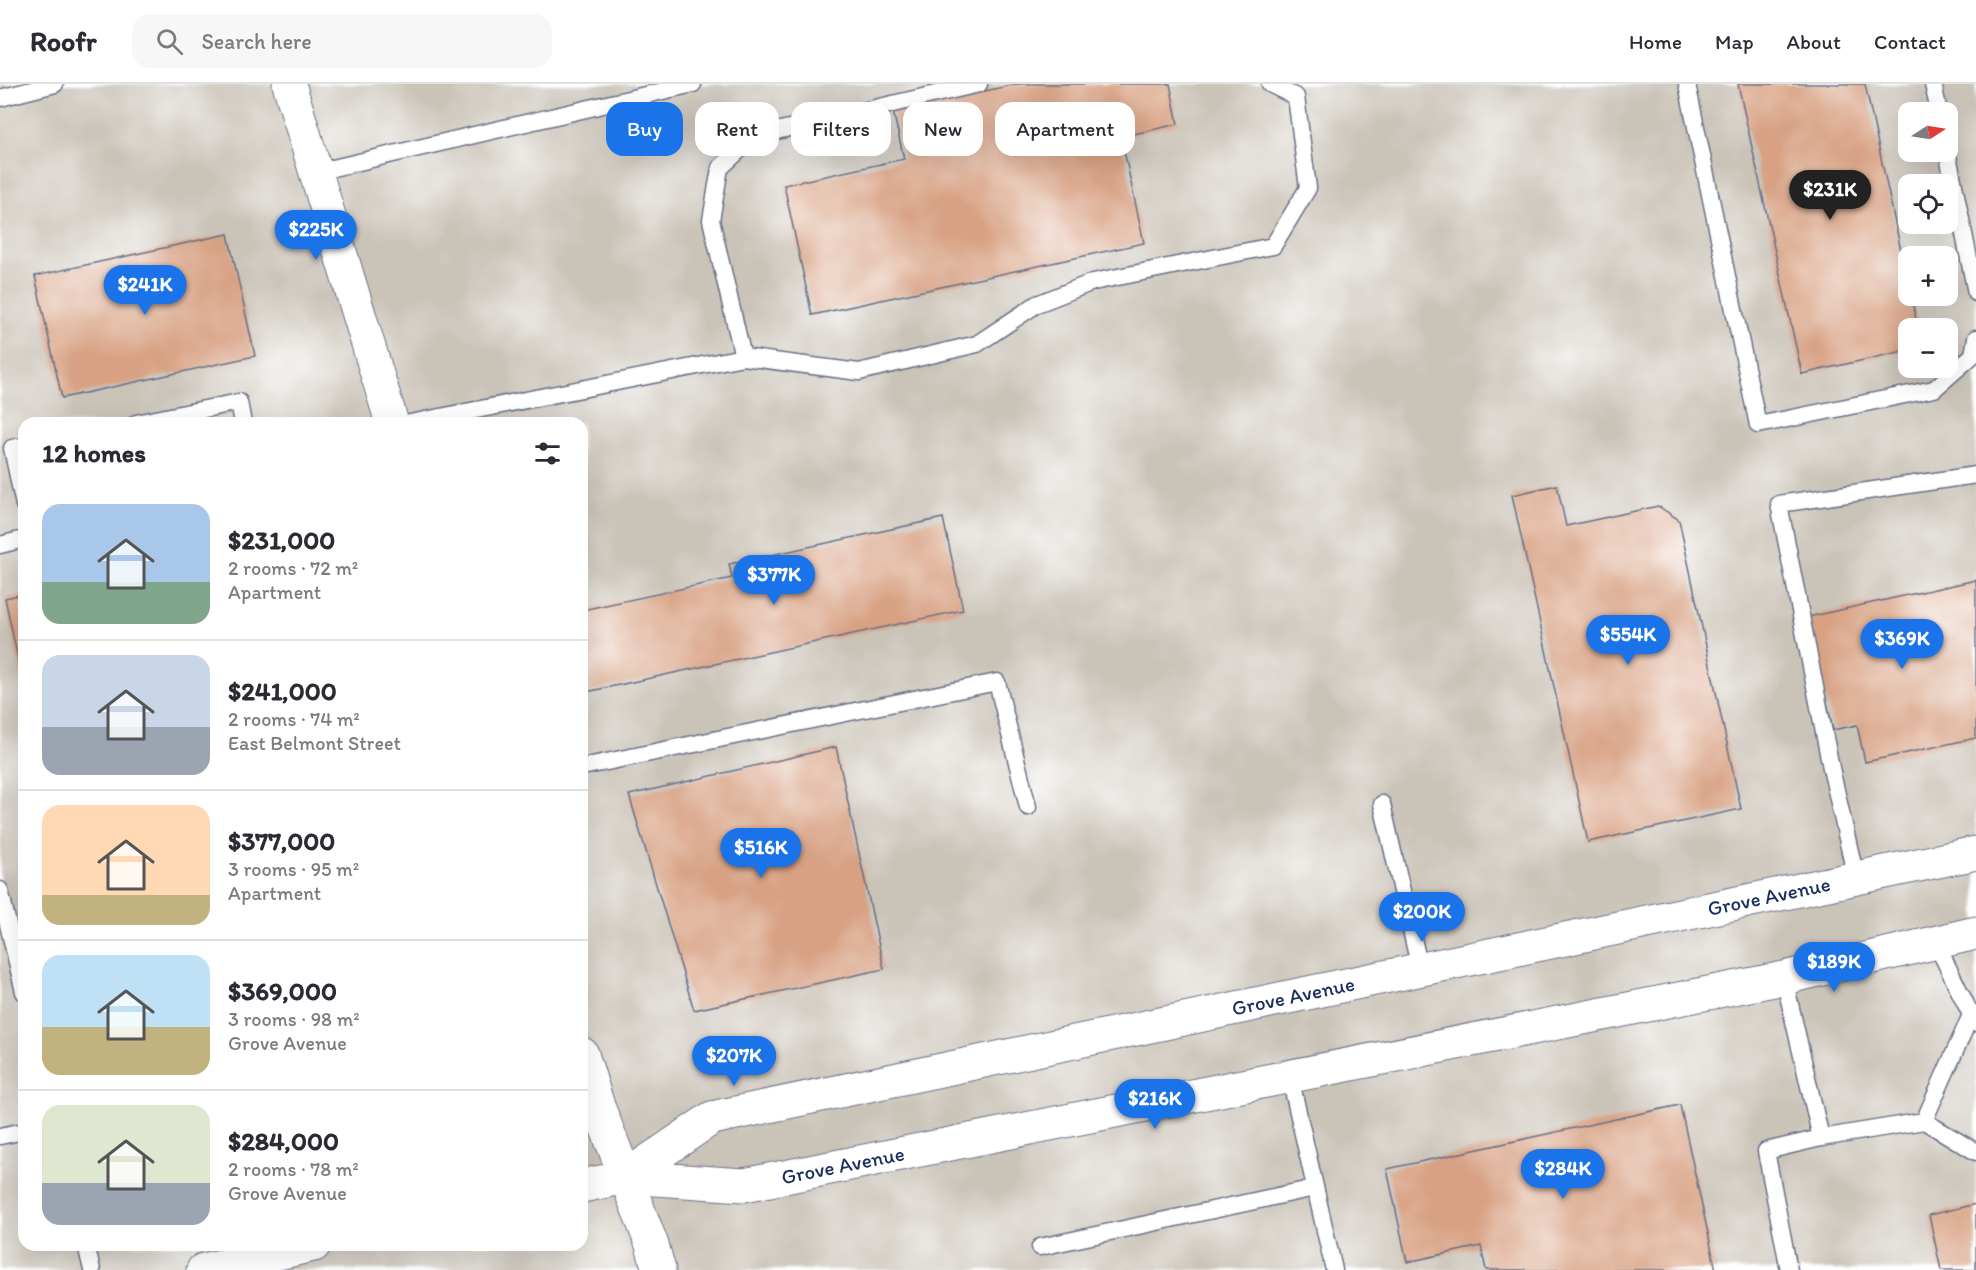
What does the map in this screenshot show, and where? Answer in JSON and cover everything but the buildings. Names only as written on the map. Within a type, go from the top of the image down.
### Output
[{"type":"main road","points":[[290,84],[390,417]]},
{"type":"main road","name":"Grove Avenue","points":[[625,1176],[712,1118],[1976,853]]},
{"type":"main road","name":"Grove Avenue","points":[[588,1185],[625,1176],[744,1185],[1784,978],[1976,933]]},
{"type":"main road","points":[[588,1074],[598,1106],[652,1245],[659,1270]]},
{"type":"main road","points":[[203,1270],[287,1251]]},
{"type":"lane","points":[[0,98],[55,84]]},
{"type":"lane","points":[[316,172],[693,84]]},
{"type":"lane","points":[[743,357],[711,220],[720,168],[755,136],[979,84]]},
{"type":"lane","points":[[440,417],[743,357],[859,372],[977,344],[1037,304],[1093,282],[1273,246],[1308,188],[1296,96],[1270,84]]},
{"type":"lane","points":[[1687,84],[1758,425],[1934,389],[1973,356],[1976,338]]},
{"type":"lane","points":[[1933,84],[1937,102]]},
{"type":"lane","points":[[1949,162],[1976,293]]},
{"type":"lane","points":[[165,417],[239,402],[242,417]]},
{"type":"lane","points":[[18,447],[12,448],[18,476]]},
{"type":"lane","points":[[1856,878],[1831,768],[1779,504],[1976,475]]},
{"type":"lane","points":[[0,545],[18,540]]},
{"type":"lane","points":[[588,766],[997,682],[1028,807]]},
{"type":"lane","points":[[1382,804],[1419,969]]},
{"type":"lane","points":[[0,890],[18,966]]},
{"type":"lane","points":[[1924,1121],[1974,1018],[1936,943]]},
{"type":"lane","points":[[1784,978],[1821,1138]]},
{"type":"lane","points":[[1290,1077],[1334,1270]]},
{"type":"lane","points":[[1789,1270],[1766,1151],[1821,1138],[1924,1121],[1976,1152]]},
{"type":"lane","points":[[0,1136],[18,1132]]},
{"type":"lane","points":[[1040,1247],[1315,1188]]},
{"type":"lane","points":[[87,1251],[92,1270]]},
{"type":"shaded area","points":[[0,84],[1976,84],[1976,1270],[0,1270]]}]
